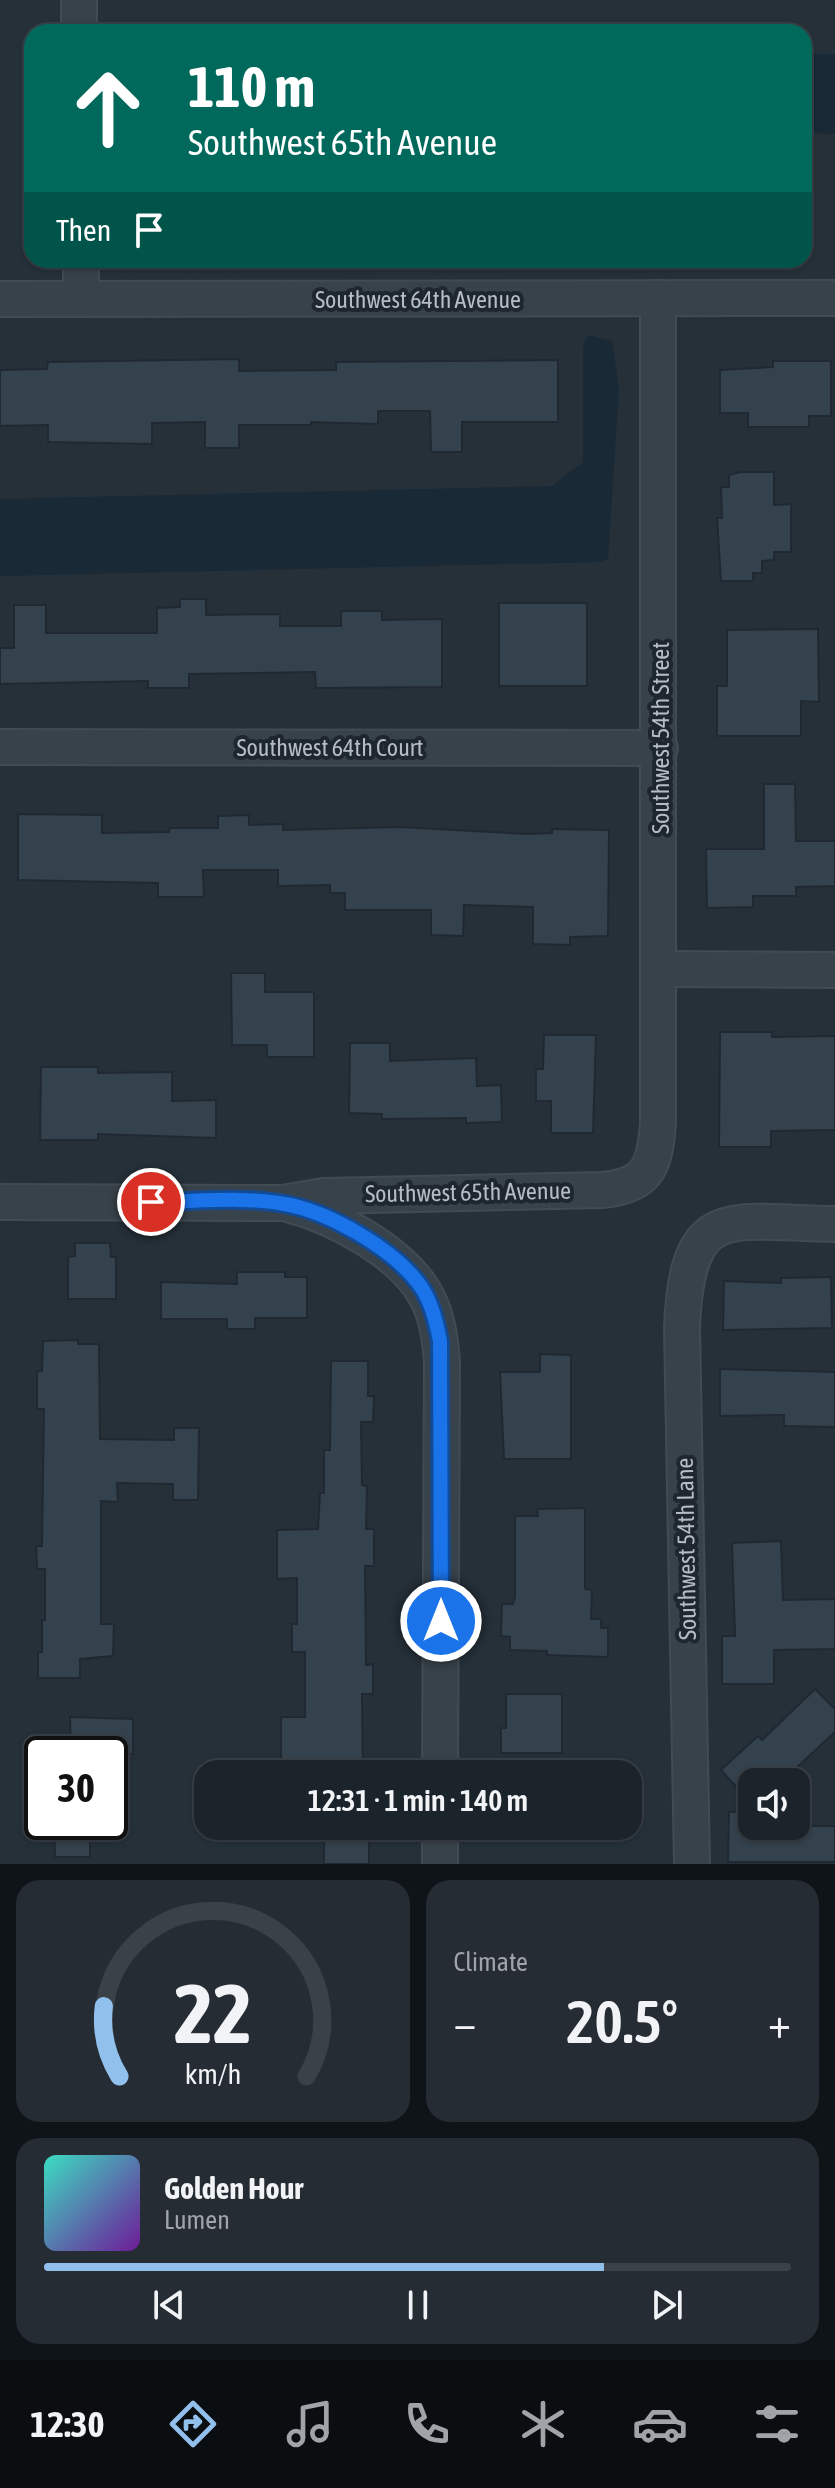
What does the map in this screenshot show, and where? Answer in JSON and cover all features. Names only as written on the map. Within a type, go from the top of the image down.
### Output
[{"type":"street","points":[[79,0],[79,24]]},
{"type":"street","points":[[81,268],[81,299]]},
{"type":"street","name":"Southwest 54th Street","points":[[645,1175],[653,1158],[658,1123],[658,298]]},
{"type":"street","name":"Southwest 64th Avenue","points":[[0,299],[835,298]]},
{"type":"street","name":"Southwest 64th Court","points":[[0,747],[660,748]]},
{"type":"street","points":[[658,969],[835,970]]},
{"type":"street","name":"Southwest 65th Avenue","points":[[0,1202],[283,1203],[324,1196],[602,1190],[630,1186],[645,1175]]},
{"type":"street","points":[[283,1203],[319,1212],[386,1253],[419,1284],[436,1320],[442,1362],[440,1760]]},
{"type":"street","name":"Southwest 54th Lane","points":[[692,1864],[682,1328],[685,1282],[691,1261],[704,1238],[719,1226],[835,1224]]},
{"type":"street","points":[[440,1840],[440,1864]]},
{"type":"water","points":[[812,54],[835,54],[835,134],[812,133]]},
{"type":"water","points":[[588,335],[612,341],[619,389],[608,559],[599,562],[0,576],[0,499],[552,486],[583,462],[583,346]]},
{"type":"building","points":[[239,359],[239,371],[336,370],[336,362],[558,360],[558,422],[462,422],[462,452],[431,452],[430,411],[378,411],[378,424],[311,422],[311,425],[239,425],[239,448],[205,448],[205,422],[152,423],[152,444],[48,442],[48,425],[0,426],[0,370],[47,369],[48,362]]},
{"type":"building","points":[[773,361],[831,361],[831,416],[809,416],[809,427],[748,427],[748,413],[720,413],[720,370],[773,367]]},
{"type":"building","points":[[774,472],[774,505],[791,504],[791,552],[774,552],[774,560],[762,561],[762,573],[753,573],[753,581],[721,581],[717,518],[722,518],[721,487],[729,487],[729,475]]},
{"type":"building","points":[[180,599],[206,599],[206,615],[280,614],[280,626],[341,626],[341,611],[382,611],[382,620],[442,619],[442,687],[316,688],[315,672],[189,674],[189,688],[148,688],[148,681],[0,684],[0,648],[14,648],[14,605],[46,605],[46,633],[157,633],[157,608],[180,607]]},
{"type":"building","points":[[499,603],[587,603],[587,686],[499,686]]},
{"type":"building","points":[[818,629],[819,702],[801,701],[801,736],[717,736],[717,686],[727,686],[727,630]]},
{"type":"building","points":[[764,784],[795,784],[796,841],[835,841],[835,886],[796,887],[796,896],[753,896],[753,907],[707,908],[706,849],[764,849]]},
{"type":"building","points":[[18,814],[102,815],[102,833],[218,828],[218,816],[249,815],[249,825],[283,824],[283,830],[399,827],[526,834],[552,833],[552,829],[609,830],[608,936],[570,937],[570,945],[533,944],[533,907],[464,905],[463,936],[431,935],[431,910],[345,910],[345,893],[330,893],[330,885],[278,886],[278,870],[203,870],[204,897],[158,897],[158,883],[18,880]]},
{"type":"building","points":[[231,973],[265,973],[265,992],[314,992],[314,1057],[267,1057],[267,1045],[232,1045]]},
{"type":"building","points":[[720,1032],[772,1032],[772,1037],[835,1036],[835,1130],[771,1131],[771,1147],[719,1147]]},
{"type":"building","points":[[544,1035],[596,1035],[593,1133],[551,1133],[551,1101],[536,1101],[536,1069],[543,1069]]},
{"type":"building","points":[[350,1043],[390,1043],[390,1061],[476,1058],[477,1086],[501,1085],[502,1122],[466,1123],[466,1118],[382,1119],[382,1114],[349,1113]]},
{"type":"building","points":[[41,1067],[98,1067],[98,1073],[172,1072],[172,1101],[216,1100],[216,1138],[98,1134],[98,1140],[40,1140]]},
{"type":"building","points":[[75,1243],[110,1243],[111,1257],[116,1257],[116,1299],[68,1299],[68,1257],[75,1256]]},
{"type":"building","points":[[237,1272],[285,1272],[285,1277],[307,1277],[307,1318],[255,1318],[255,1329],[227,1329],[227,1319],[161,1319],[161,1282],[237,1284]]},
{"type":"building","points":[[831,1277],[832,1328],[723,1330],[724,1281],[781,1283],[781,1278]]},
{"type":"building","points":[[78,1340],[78,1344],[99,1344],[100,1439],[174,1440],[174,1428],[199,1428],[198,1500],[173,1500],[173,1484],[117,1483],[118,1502],[101,1501],[101,1624],[114,1624],[113,1656],[80,1659],[80,1678],[38,1678],[38,1652],[42,1652],[42,1620],[45,1620],[45,1569],[37,1569],[36,1546],[42,1546],[44,1409],[37,1409],[37,1371],[42,1371],[43,1341]]},
{"type":"building","points":[[540,1354],[571,1355],[571,1459],[504,1459],[500,1372],[540,1372]]},
{"type":"building","points":[[331,1361],[368,1361],[368,1396],[374,1396],[373,1422],[361,1422],[362,1485],[367,1486],[366,1529],[374,1529],[374,1566],[365,1566],[366,1665],[373,1664],[373,1694],[362,1694],[363,1760],[281,1760],[281,1717],[305,1717],[305,1652],[292,1652],[292,1624],[297,1624],[297,1578],[277,1579],[277,1530],[318,1529],[320,1493],[324,1493],[324,1450],[330,1450]]},
{"type":"building","points":[[720,1369],[835,1372],[835,1427],[784,1426],[784,1415],[720,1416]]},
{"type":"building","points":[[585,1508],[585,1589],[592,1590],[591,1619],[601,1619],[601,1628],[608,1628],[608,1657],[510,1650],[510,1637],[501,1636],[502,1604],[513,1604],[515,1596],[515,1516],[538,1516],[537,1509]]},
{"type":"building","points":[[781,1541],[783,1600],[835,1599],[835,1649],[774,1650],[774,1684],[722,1684],[722,1636],[735,1636],[732,1543]]},
{"type":"building","points":[[815,1689],[835,1709],[835,1732],[796,1768],[738,1768],[738,1789],[721,1770],[758,1736],[762,1740]]},
{"type":"building","points":[[506,1694],[562,1694],[562,1753],[501,1753],[501,1728],[506,1728]]},
{"type":"building","points":[[70,1717],[133,1719],[133,1754],[128,1754],[128,1736],[71,1736]]},
{"type":"building","points":[[729,1812],[738,1812],[738,1840],[810,1840],[810,1826],[835,1826],[835,1862],[728,1862]]},
{"type":"building","points":[[55,1840],[90,1840],[90,1857],[55,1857]]},
{"type":"building","points":[[324,1840],[369,1840],[369,1864],[324,1864]]},
{"type":"route","points":[[151,1202],[283,1203],[319,1212],[386,1253],[419,1284],[436,1320],[442,1362],[441,1621]]}]
